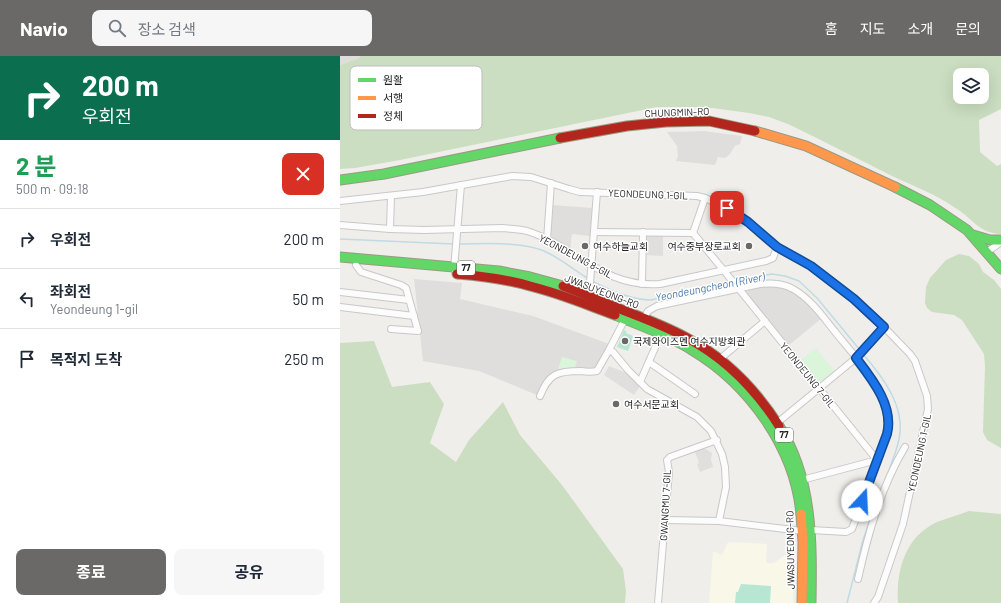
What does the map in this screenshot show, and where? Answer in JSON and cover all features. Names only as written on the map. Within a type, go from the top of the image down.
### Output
[{"type":"main road","name":"CHUNGMIN-RO","points":[[340,180],[384,174],[558,138],[626,126],[659,122],[709,121],[769,134],[811,149],[872,176],[930,205],[961,225],[972,235],[1001,269]]},
{"type":"main road","points":[[972,235],[990,240],[1001,241]]},
{"type":"main road","name":"JWASUYEONG-RO","points":[[340,257],[494,270],[558,285],[589,294],[647,322],[689,339],[720,359],[754,392],[776,423],[795,458],[809,509],[802,603]]},
{"type":"main road","name":"JWASUYEONG-RO","points":[[340,264],[455,266],[494,278],[539,288],[624,319],[647,322],[661,334],[695,351],[738,387],[760,414],[780,446],[790,467],[807,530],[812,566],[811,603]]},
{"type":"street","name":"YEONDEUNG 1-GIL","points":[[340,202],[423,192],[512,176],[531,177],[574,191],[687,194],[705,198],[732,210],[777,247],[811,266],[854,299],[910,354],[915,361],[923,382],[929,405],[903,524],[878,600],[874,603]]},
{"type":"street","points":[[547,240],[551,183]]},
{"type":"street","points":[[455,266],[461,185]]},
{"type":"street","points":[[589,294],[598,192]]},
{"type":"street","points":[[390,229],[391,196]]},
{"type":"street","points":[[693,233],[705,198]]},
{"type":"street","name":"YEONDEUNG 8-GIL","points":[[340,225],[390,229],[511,229],[527,231],[547,240],[591,266],[620,278],[642,284],[660,284],[769,260],[774,256],[777,247]]},
{"type":"street","points":[[594,232],[693,233],[723,270]]},
{"type":"street","points":[[642,284],[643,232]]},
{"type":"street","points":[[987,252],[1001,241]]},
{"type":"street","points":[[356,265],[361,272],[404,286],[418,331],[391,329]]},
{"type":"street","name":"YEONDEUNG 7-GIL","points":[[723,270],[877,460]]},
{"type":"street","points":[[647,322],[648,311],[657,306],[772,283],[784,285],[795,290],[815,307],[856,358],[875,385],[888,417],[888,430],[852,530],[846,532],[807,530],[719,522],[665,520]]},
{"type":"street","points":[[340,292],[409,300]]},
{"type":"street","points":[[340,307],[414,316]]},
{"type":"street","points":[[540,396],[547,380],[555,374],[596,371],[609,350],[624,319]]},
{"type":"street","points":[[720,359],[765,321]]},
{"type":"street","points":[[776,423],[856,358],[884,327]]},
{"type":"street","points":[[640,382],[661,334]]},
{"type":"street","points":[[609,350],[613,352],[640,382],[652,392],[697,417],[711,431],[724,460],[726,484],[719,522]]},
{"type":"street","points":[[649,362],[695,394]]},
{"type":"street","name":"GWANGMU 7-GIL","points":[[658,603],[668,472],[667,459],[716,440]]},
{"type":"street","points":[[858,579],[866,542],[878,508],[892,470],[905,447]]},
{"type":"street","points":[[802,480],[877,460]]},
{"type":"shaded area","points":[[340,56],[360,56],[359,58],[340,65]]},
{"type":"shaded area","points":[[704,131],[742,136],[740,144],[735,146],[730,154],[725,158],[718,157],[715,165],[676,161],[678,156],[677,146],[667,132]]},
{"type":"shaded area","points":[[553,205],[592,208],[590,236],[572,234],[570,250],[553,239],[551,235]]},
{"type":"shaded area","points":[[644,235],[663,236],[663,256],[644,255]]},
{"type":"shaded area","points":[[414,279],[462,283],[460,299],[533,316],[609,344],[595,368],[572,369],[550,375],[543,382],[537,395],[479,371],[423,361]]},
{"type":"shaded area","points":[[780,286],[794,292],[805,300],[822,318],[788,346],[745,292],[757,287]]},
{"type":"shaded area","points":[[609,366],[624,372],[640,386],[634,395],[604,375]]},
{"type":"shaded area","points":[[704,448],[712,453],[711,460],[713,467],[700,472],[697,464],[699,463],[695,452]]},
{"type":"shaded area","points":[[728,542],[767,544],[766,563],[774,563],[785,555],[794,556],[793,603],[709,603],[713,551],[722,555]]},
{"type":"green space","points":[[360,56],[1001,56],[1001,109],[979,120],[980,152],[997,166],[1001,164],[1001,234],[982,229],[963,213],[942,199],[892,176],[788,124],[769,117],[749,113],[705,107],[657,107],[400,160],[355,168],[340,169],[340,65],[359,58]]},
{"type":"green space","points":[[959,254],[969,256],[979,264],[983,272],[994,280],[1001,289],[1001,448],[987,440],[983,432],[984,354],[962,320],[954,315],[932,312],[927,308],[925,303],[926,287],[930,278],[946,260]]},
{"type":"green space","name":"국제와이즈멘 여수지방회관","points":[[624,330],[626,333],[633,336],[628,351],[617,347]]},
{"type":"green space","points":[[374,341],[392,387],[430,382],[444,404],[430,443],[456,462],[469,440],[503,402],[520,435],[562,485],[623,569],[626,591],[625,603],[340,603],[340,343]]},
{"type":"green space","points":[[816,348],[836,373],[823,383],[819,383],[801,360]]},
{"type":"green space","points":[[562,357],[577,361],[575,368],[558,369]]},
{"type":"green space","points":[[969,511],[1001,514],[1001,603],[898,603],[901,567],[910,546],[917,536],[926,528],[937,522]]},
{"type":"green space","points":[[741,584],[771,586],[770,603],[735,603],[736,592],[738,592]]},
{"type":"waterway","name":"Yeondeungcheon (River)","points":[[340,239],[454,244]]},
{"type":"waterway","name":"Yeondeungcheon (River)","points":[[458,244],[513,244],[535,248],[556,257],[589,279]]},
{"type":"waterway","name":"Yeondeungcheon (River)","points":[[735,280],[772,274],[785,276],[799,281],[817,298],[860,350]]},
{"type":"waterway","name":"Yeondeungcheon (River)","points":[[592,281],[613,291],[643,300],[651,300],[731,281]]},
{"type":"waterway","name":"Yeondeungcheon (River)","points":[[862,353],[891,392],[899,415],[900,427],[898,445],[883,486]]},
{"type":"waterway","name":"Yeondeungcheon (River)","points":[[847,603],[863,540],[872,514]]},
{"type":"traffic: fast","points":[[340,180],[384,174],[560,138]]},
{"type":"traffic: fast","points":[[895,187],[930,205],[967,230],[1001,269]]},
{"type":"traffic: fast","points":[[973,235],[990,240],[1001,240]]},
{"type":"traffic: fast","points":[[340,257],[499,271],[530,277],[563,286]]},
{"type":"traffic: fast","points":[[615,315],[664,335],[692,350],[713,364],[750,399],[766,420],[779,442],[797,489],[801,514]]},
{"type":"traffic: fast","points":[[779,426],[790,446],[804,489],[810,534],[811,603]]},
{"type":"traffic: slow","points":[[755,131],[806,146],[895,187]]},
{"type":"traffic: slow","points":[[801,514],[803,542],[802,603]]},
{"type":"traffic: jam","points":[[560,138],[627,126],[666,122],[709,121],[755,131]]},
{"type":"traffic: jam","points":[[457,274],[494,278],[541,289],[615,315]]},
{"type":"traffic: jam","points":[[563,286],[664,327],[701,346],[739,376],[760,400],[779,426]]},
{"type":"place","name":"여수하늘교회","points":[[585,246]]},
{"type":"place","name":"여수중부장로교회","points":[[749,246]]},
{"type":"place","name":"국제와이즈멘 여수지방회관","points":[[625,341]]},
{"type":"place","name":"여수서문교회","points":[[616,404]]},
{"type":"route","points":[[727,208],[748,222],[777,247],[811,266],[854,299],[884,327],[856,358],[875,385],[888,417],[887,434],[862,501]]}]
